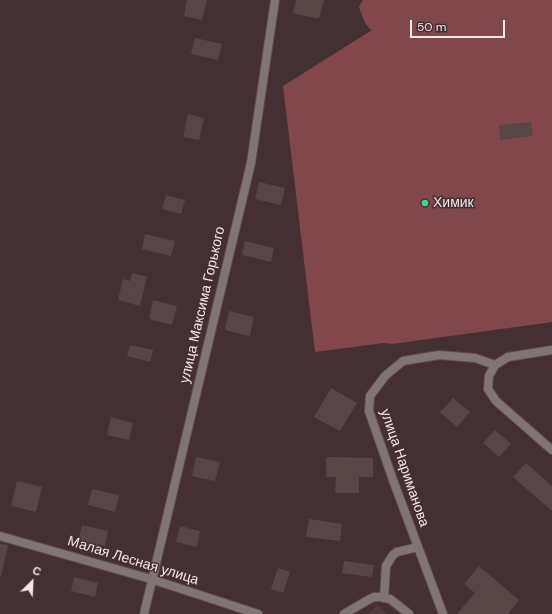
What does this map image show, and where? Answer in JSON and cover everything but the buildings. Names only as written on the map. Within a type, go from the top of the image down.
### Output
[{"type":"street","name":"улица Максима Горького","points":[[144,614],[151,579],[251,163],[275,0]]},
{"type":"street","points":[[552,350],[508,358],[495,366],[489,376],[488,389],[496,401],[552,450]]},
{"type":"street","name":"улица Нариманова","points":[[443,614],[369,411],[370,396],[385,376],[403,361],[439,355],[475,358],[495,366]]},
{"type":"street","name":"Малая Лесная улица","points":[[0,536],[151,579],[258,614]]},
{"type":"street","points":[[384,598],[386,566],[393,555],[397,552],[418,547]]},
{"type":"street","points":[[344,614],[374,597],[390,599],[409,614]]},
{"type":"shaded area","name":"Химик","points":[[363,0],[552,0],[552,322],[392,344],[384,343],[315,352],[283,86],[372,30],[365,23],[359,7]]},
{"type":"shaded area","points":[[377,605],[387,614],[368,614]]},
{"type":"place","name":"Химик","points":[[425,203]]}]
